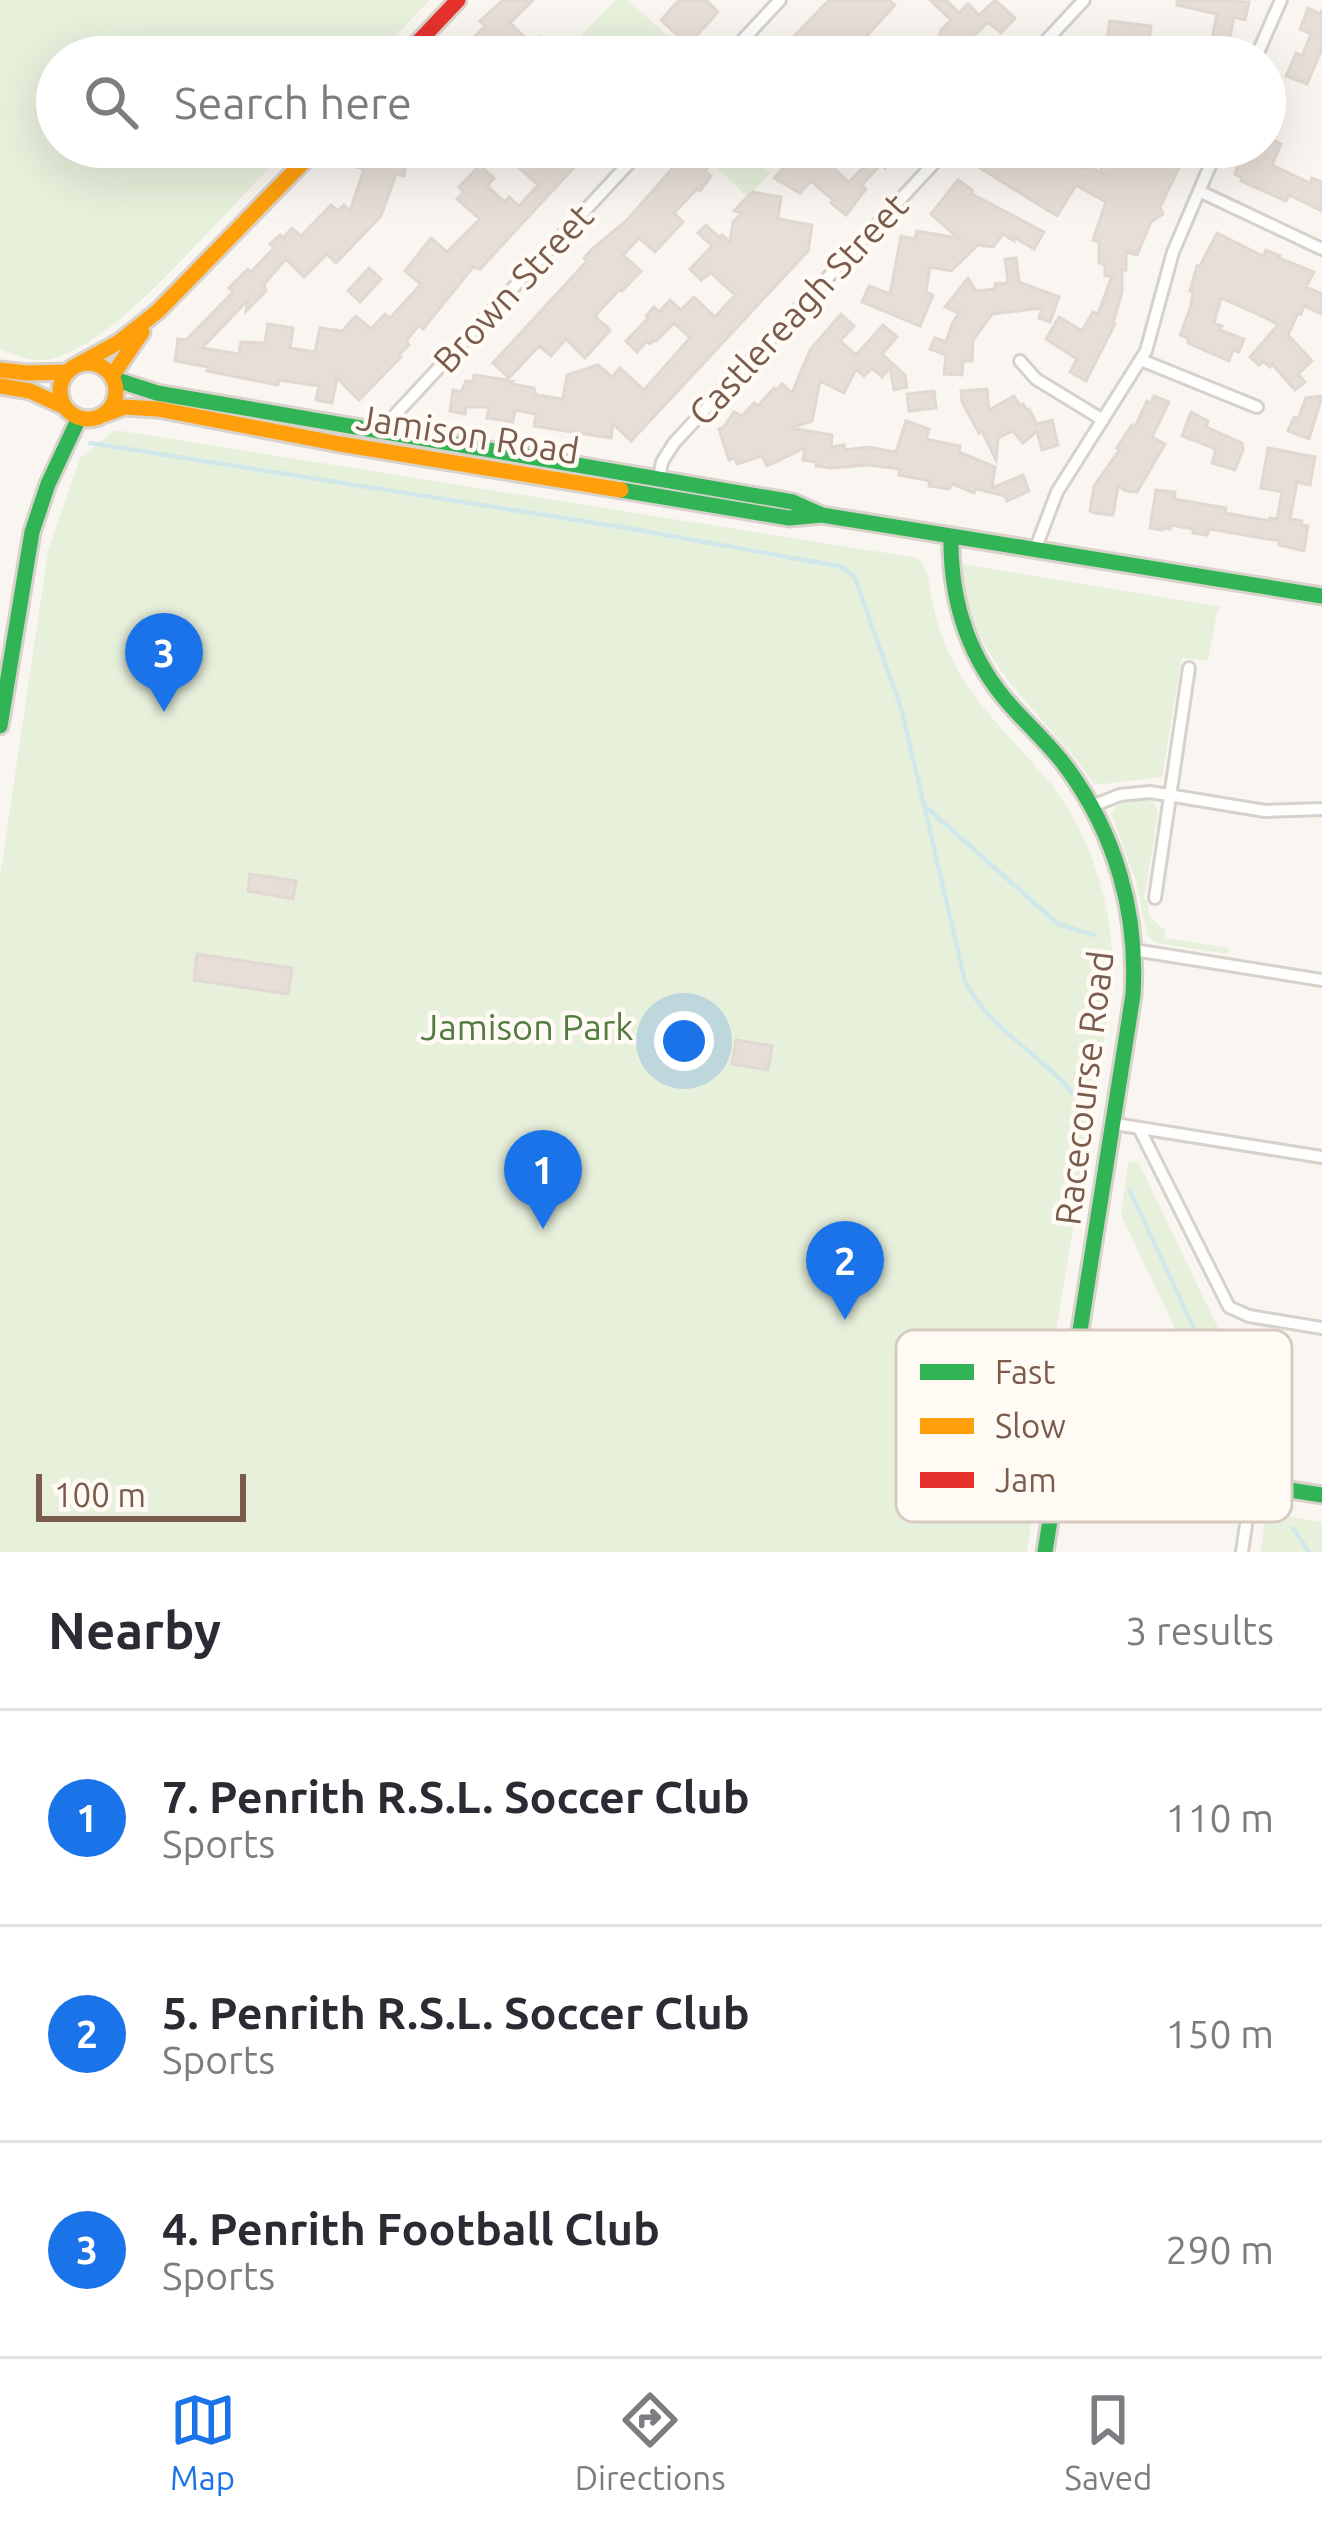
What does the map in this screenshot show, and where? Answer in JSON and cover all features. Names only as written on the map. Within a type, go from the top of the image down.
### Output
[{"type":"main road","points":[[424,36],[458,0]]},
{"type":"main road","points":[[0,386],[30,391],[65,406],[79,418],[106,413],[116,398],[113,377],[158,311],[298,168]]},
{"type":"main road","points":[[65,406],[61,386],[74,368],[119,342],[158,311]]},
{"type":"main road","points":[[0,370],[27,373],[98,365],[113,377]]},
{"type":"main road","name":"Jamison Road","points":[[113,377],[157,393],[793,502],[822,515]]},
{"type":"main road","name":"Jamison Road","points":[[106,413],[124,407],[158,409],[789,518],[822,515],[1322,596]]},
{"type":"main road","points":[[0,726],[32,532],[79,418]]},
{"type":"main road","name":"Racecourse Road","points":[[951,536],[952,587],[978,662],[1003,698],[1058,755],[1092,806],[1129,909],[1133,995],[1080,1330]]},
{"type":"main road","points":[[1292,1490],[1322,1495]]},
{"type":"main road","name":"Racecourse Road","points":[[1045,1552],[1050,1522]]},
{"type":"street","points":[[747,36],[780,0]]},
{"type":"street","points":[[1051,36],[1084,0]]},
{"type":"street","points":[[1265,36],[1281,0]]},
{"type":"street","name":"Brown Street","points":[[385,431],[624,168]]},
{"type":"street","name":"Castlereagh Street","points":[[659,478],[674,443],[929,168]]},
{"type":"street","points":[[1035,550],[1058,493],[1141,360],[1172,252],[1209,168]]},
{"type":"street","points":[[1199,190],[1322,249]]},
{"type":"street","points":[[1141,360],[1257,406]]},
{"type":"street","points":[[1020,361],[1036,379],[1103,420]]},
{"type":"street","points":[[1156,898],[1190,668]]},
{"type":"street","points":[[1092,806],[1150,792],[1271,812],[1322,808]]},
{"type":"street","points":[[1134,950],[1322,980]]},
{"type":"street","points":[[1114,1124],[1322,1157]]},
{"type":"street","points":[[1139,1127],[1225,1304],[1242,1315],[1322,1328]]},
{"type":"street","points":[[1242,1552],[1246,1522]]},
{"type":"green space","points":[[0,0],[430,0],[395,36],[36,36],[36,168],[269,168],[132,309],[93,339],[40,360],[0,350]]},
{"type":"green space","points":[[616,0],[628,0],[668,36],[581,36]]},
{"type":"green space","points":[[717,168],[765,168],[770,173],[748,197]]},
{"type":"green space","name":"Jamison Park","points":[[115,430],[918,558],[942,635],[963,678],[1050,783],[1079,829],[1100,881],[1111,936],[1112,991],[1056,1330],[896,1330],[896,1522],[1031,1522],[1027,1552],[0,1552],[0,877],[48,551],[80,458]]},
{"type":"green space","points":[[962,564],[1222,607],[1208,661],[1182,658],[1162,777],[1095,785],[992,657],[966,598]]},
{"type":"green space","points":[[1147,799],[1158,813],[1144,899],[1150,917],[1166,931],[1165,938],[1229,948],[1228,954],[1156,943],[1147,935],[1136,882],[1111,813],[1120,802]]},
{"type":"green space","points":[[1138,1161],[1219,1330],[1176,1330],[1121,1215],[1128,1163]]},
{"type":"green space","points":[[1292,1517],[1322,1522],[1322,1552],[1261,1552],[1265,1522],[1292,1522]]},
{"type":"building","points":[[503,0],[533,0],[510,23],[524,36],[475,36],[485,26],[480,21]]},
{"type":"building","points":[[679,0],[706,0],[718,12],[696,36],[678,36],[661,20]]},
{"type":"building","points":[[829,0],[889,0],[895,5],[867,36],[794,36]]},
{"type":"building","points":[[930,0],[946,0],[959,13],[968,4],[979,15],[995,0],[1015,18],[1001,33],[988,22],[974,36],[939,36],[951,20]]},
{"type":"building","points":[[1177,0],[1249,2],[1245,20],[1234,17],[1230,36],[1212,36],[1217,14],[1177,5]]},
{"type":"building","points":[[1308,8],[1320,14],[1322,10],[1322,49],[1307,84],[1286,76],[1311,34],[1300,29]]},
{"type":"building","points":[[1110,21],[1151,26],[1150,36],[1108,36]]},
{"type":"building","points":[[360,168],[405,168],[404,176],[396,174],[381,216],[336,263],[327,254],[304,277],[286,259],[264,284],[266,291],[246,311],[248,300],[202,348],[239,354],[241,342],[265,343],[268,324],[293,328],[290,348],[315,352],[320,328],[342,331],[356,316],[371,329],[385,314],[390,318],[421,284],[405,271],[431,238],[447,252],[480,219],[457,199],[464,192],[459,187],[477,168],[494,178],[487,186],[505,202],[509,197],[519,206],[538,185],[519,168],[574,168],[480,269],[473,267],[423,329],[419,325],[401,357],[359,400],[337,378],[332,403],[316,400],[319,386],[279,380],[278,385],[175,361],[178,339],[186,340],[233,292],[229,288],[274,248],[270,244],[280,235],[283,238],[292,228],[301,236],[331,205],[338,211],[344,205],[350,211],[364,169]]},
{"type":"building","points":[[673,168],[708,168],[711,176],[700,191],[674,213],[683,222],[655,252],[639,238],[623,255],[641,271],[595,316],[610,330],[585,358],[566,339],[551,356],[539,346],[509,378],[493,363],[587,261],[584,258],[592,249],[627,220]]},
{"type":"building","points":[[783,168],[834,168],[849,182],[863,168],[877,168],[846,215],[811,181],[800,193],[774,178]]},
{"type":"building","points":[[980,168],[1093,168],[1103,174],[1101,168],[1179,168],[1160,207],[1163,214],[1151,222],[1137,255],[1126,252],[1115,324],[1086,381],[1070,372],[1077,359],[1046,339],[1059,317],[1082,331],[1093,312],[1098,314],[1112,276],[1105,276],[1105,265],[1099,263],[1099,242],[1093,240],[1106,202],[1076,185],[1057,216]]},
{"type":"building","points":[[1237,168],[1278,168],[1310,183],[1312,178],[1322,182],[1322,211],[1289,195],[1286,201],[1235,174]]},
{"type":"building","points":[[958,180],[972,194],[1044,232],[1034,249],[1003,234],[993,247],[978,245],[951,271],[930,267],[926,292],[933,295],[920,326],[862,302],[869,286],[890,294],[901,236],[915,239],[917,231],[958,238],[931,214]]},
{"type":"building","points":[[752,192],[781,197],[778,219],[812,225],[808,251],[631,441],[613,424],[611,438],[534,426],[536,414],[515,410],[513,422],[487,418],[489,407],[466,407],[465,414],[450,411],[453,390],[461,392],[474,375],[513,381],[511,384],[534,388],[536,395],[563,399],[567,375],[598,365],[612,377],[620,368],[644,390],[690,338],[674,323],[637,352],[626,341],[654,307],[659,312],[670,300],[681,310],[694,297],[715,317],[735,295],[711,273],[701,280],[690,269],[712,246],[698,233],[706,225],[730,242],[733,222],[742,213],[734,211]]},
{"type":"building","points":[[1217,233],[1263,256],[1266,250],[1314,272],[1306,287],[1322,294],[1322,314],[1304,306],[1288,335],[1312,361],[1298,374],[1305,382],[1295,390],[1272,364],[1263,361],[1259,365],[1250,357],[1278,325],[1268,319],[1221,298],[1214,323],[1244,339],[1229,361],[1180,335],[1191,306],[1197,266]]},
{"type":"building","points":[[1016,258],[1019,282],[1059,297],[1050,322],[1039,318],[1042,308],[992,314],[973,340],[972,361],[963,361],[962,375],[944,374],[946,355],[930,349],[935,338],[946,342],[959,313],[945,307],[968,278],[976,291],[1008,283],[1005,259]]},
{"type":"building","points":[[369,268],[381,279],[360,302],[348,291]]},
{"type":"building","points":[[841,314],[854,326],[840,341],[856,355],[883,325],[897,337],[882,354],[905,375],[907,387],[894,390],[890,367],[882,377],[872,368],[864,376],[856,369],[844,393],[820,381],[812,421],[791,428],[832,435],[831,447],[896,452],[906,421],[929,429],[926,439],[960,446],[959,452],[995,467],[992,488],[1023,475],[1029,491],[1007,501],[1005,496],[976,489],[974,493],[953,484],[949,489],[929,486],[930,481],[899,475],[900,469],[816,466],[816,462],[803,460],[805,448],[767,466],[762,456],[737,464],[735,458],[729,460],[719,429],[734,412],[742,416],[782,384],[792,393],[810,350]]},
{"type":"building","points":[[987,389],[989,410],[1014,396],[1037,424],[1052,420],[1058,445],[1042,450],[1037,431],[1023,443],[1013,431],[998,438],[996,460],[962,402],[961,391]]},
{"type":"building","points":[[934,391],[936,408],[909,411],[907,394]]},
{"type":"building","points":[[1154,396],[1169,402],[1152,437],[1165,444],[1137,492],[1118,486],[1113,515],[1090,511],[1094,486]]},
{"type":"building","points":[[1322,396],[1309,439],[1288,431],[1306,398]]},
{"type":"building","points":[[1191,412],[1208,421],[1206,427],[1242,443],[1235,470],[1212,463],[1216,449],[1182,436]]},
{"type":"building","points":[[1268,448],[1315,457],[1310,485],[1297,482],[1290,519],[1308,526],[1304,551],[1279,545],[1280,541],[1209,529],[1207,535],[1170,525],[1170,529],[1150,528],[1156,490],[1175,492],[1174,499],[1226,508],[1225,513],[1277,519],[1282,492],[1261,488]]},
{"type":"building","points":[[250,874],[296,881],[293,899],[248,891]]},
{"type":"building","points":[[197,954],[292,968],[288,994],[194,980]]},
{"type":"building","points":[[736,1040],[772,1046],[768,1070],[732,1064]]},
{"type":"waterway","points":[[90,443],[843,567],[855,578],[902,711],[965,981],[990,1016],[1056,1075],[1084,1109]]},
{"type":"waterway","points":[[925,806],[1058,924],[1095,935]]},
{"type":"waterway","points":[[1130,1191],[1195,1330]]},
{"type":"waterway","points":[[1293,1528],[1309,1552]]},
{"type":"traffic: fast","points":[[114,379],[157,393],[793,502],[820,514]]},
{"type":"traffic: fast","points":[[0,726],[32,532],[79,418]]},
{"type":"traffic: fast","points":[[621,490],[789,518],[822,515],[1322,596]]},
{"type":"traffic: fast","points":[[951,536],[958,605],[973,648],[996,688],[1061,760],[1099,820],[1120,876],[1132,934],[1133,995],[1080,1330]]},
{"type":"traffic: fast","points":[[1292,1490],[1322,1495]]},
{"type":"traffic: fast","points":[[1045,1552],[1050,1522]]},
{"type":"traffic: slow","points":[[79,364],[119,342],[158,311],[298,168]]},
{"type":"traffic: slow","points":[[112,376],[142,332]]},
{"type":"traffic: slow","points":[[88,363],[108,371],[116,391],[108,411],[88,419],[68,411],[60,391],[68,371],[88,363]]},
{"type":"traffic: slow","points":[[0,370],[68,372]]},
{"type":"traffic: slow","points":[[0,386],[30,391],[65,407]]},
{"type":"traffic: slow","points":[[106,414],[124,407],[158,409],[621,490]]},
{"type":"traffic: jam","points":[[424,36],[458,0]]},
{"type":"place","name":"4. Penrith Football Club","points":[[164,712]]},
{"type":"place","name":"7. Penrith R.S.L. Soccer Club","points":[[543,1229]]},
{"type":"place","name":"5. Penrith R.S.L. Soccer Club","points":[[845,1320]]}]
